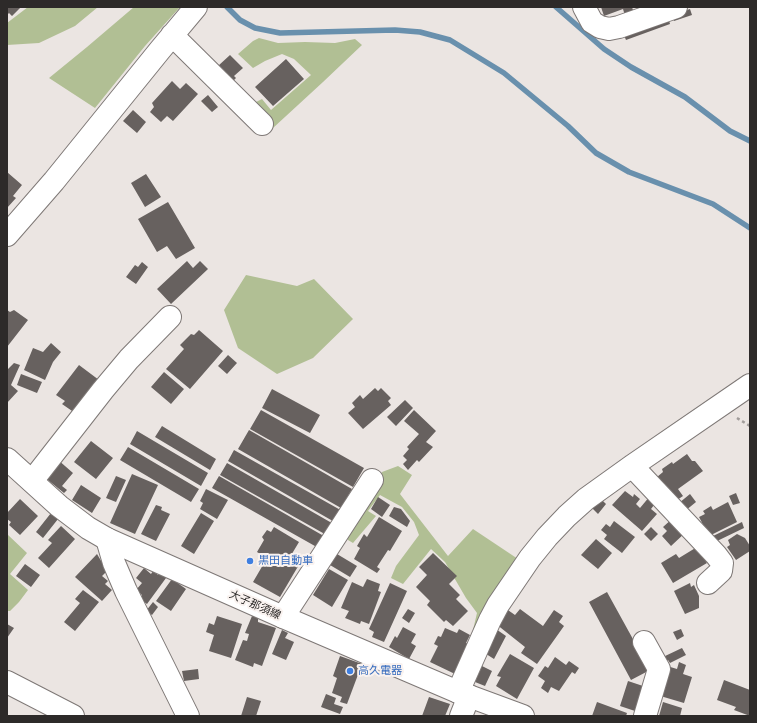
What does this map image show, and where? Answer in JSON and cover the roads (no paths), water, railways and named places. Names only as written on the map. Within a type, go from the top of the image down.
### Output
[{"type":"street","points":[[7,235],[54,181],[196,7]]},
{"type":"street","points":[[584,7],[592,22],[600,27],[609,29],[619,27],[676,7]]},
{"type":"street","points":[[172,35],[262,124]]},
{"type":"street","points":[[32,481],[129,358],[170,317]]},
{"type":"street","points":[[461,716],[464,694],[490,620],[498,604],[530,558],[547,537],[567,516],[586,500],[632,466],[750,385]]},
{"type":"street","name":"大子那須線","points":[[7,459],[59,506],[82,524],[107,539],[283,617],[464,694],[523,716]]},
{"type":"street","points":[[632,466],[722,563],[721,571],[708,583]]},
{"type":"street","points":[[283,617],[372,480]]},
{"type":"street","points":[[107,539],[114,563],[126,591],[188,716]]},
{"type":"street","points":[[644,642],[659,669],[645,716]]},
{"type":"street","points":[[7,682],[73,716]]},
{"type":"waterway","points":[[227,7],[240,20],[255,28],[280,33],[395,30],[420,32],[450,40],[504,73],[568,126],[596,153],[629,172],[713,204],[750,228]]},
{"type":"waterway","points":[[556,7],[604,49],[631,67],[685,97],[730,131],[750,141]]},
{"type":"place","name":"黒田自動車","points":[[250,561]]},
{"type":"place","name":"高久電器","points":[[350,671]]}]
